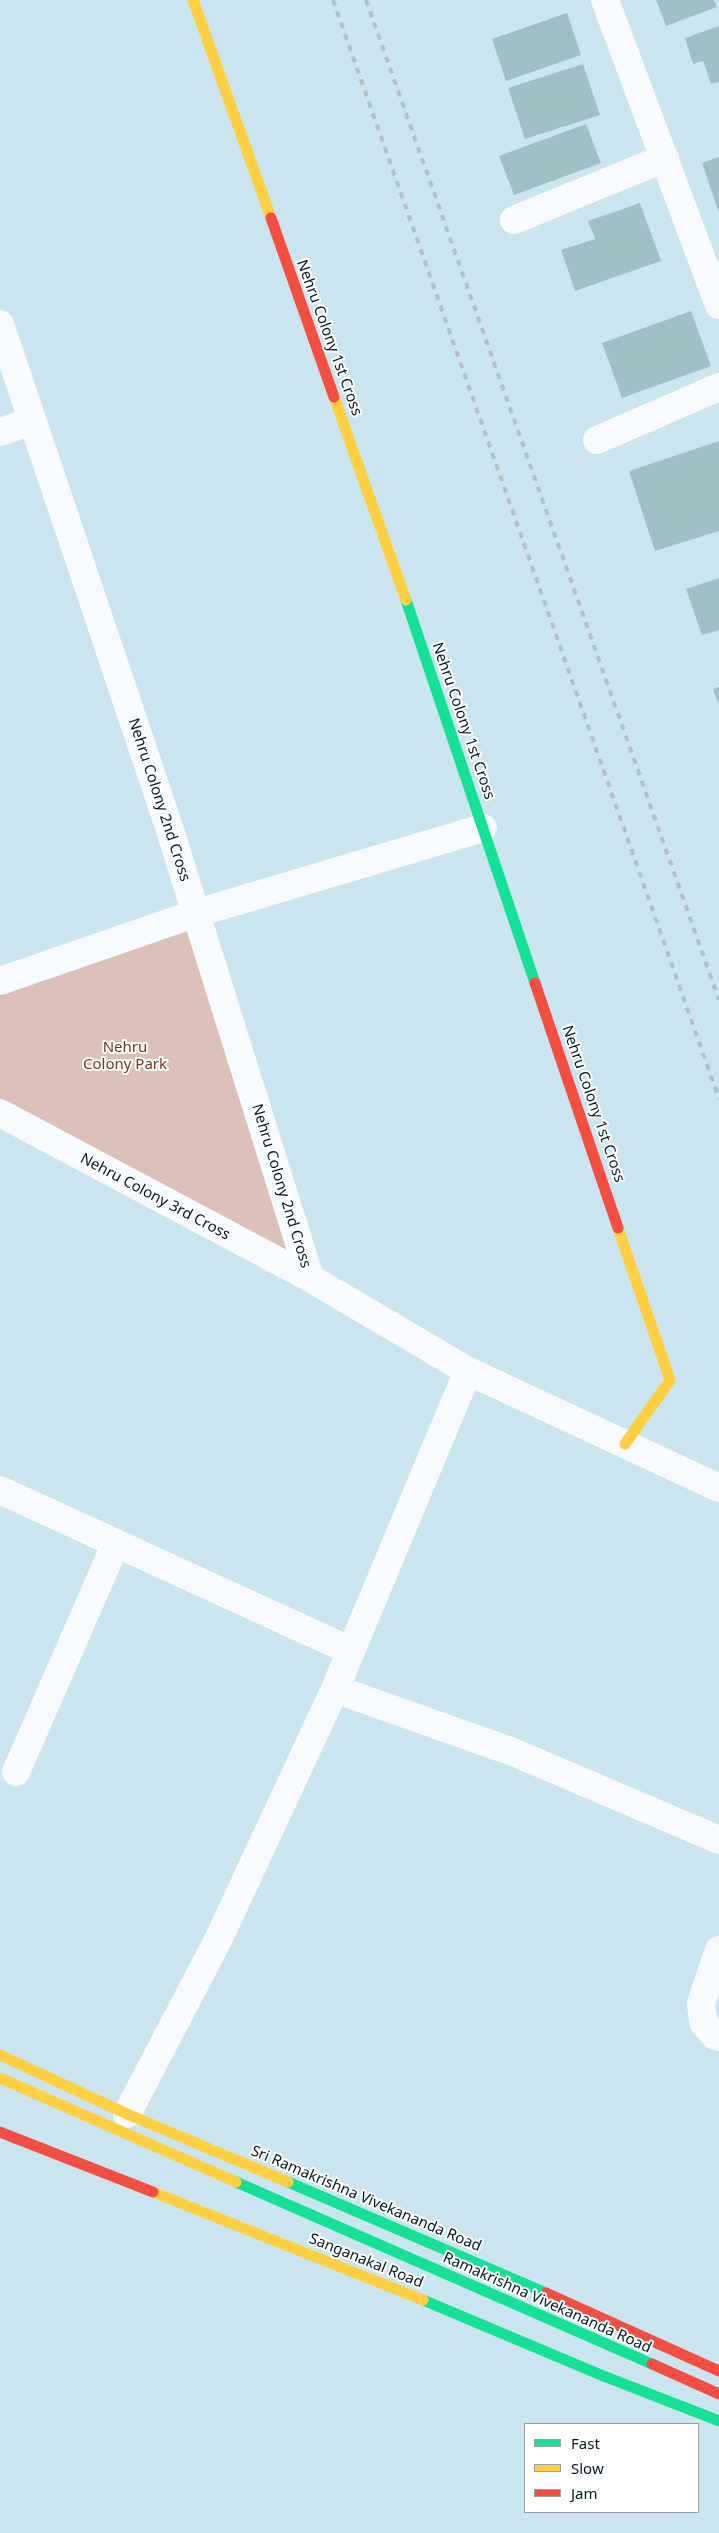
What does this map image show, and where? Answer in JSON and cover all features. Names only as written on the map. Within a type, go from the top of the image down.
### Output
[{"type":"main road","name":"Nehru Colony 1st Cross","points":[[193,0],[379,522],[670,1380],[625,1444]]},
{"type":"main road","name":"Sri Ramakrishna Vivekananda Road","points":[[0,2055],[127,2114],[483,2264],[719,2371]]},
{"type":"main road","name":"Ramakrishna Vivekananda Road","points":[[0,2078],[719,2394]]},
{"type":"main road","name":"Sanganakal Road","points":[[0,2132],[361,2274],[601,2375],[719,2421]]},
{"type":"street","points":[[606,0],[719,305]]},
{"type":"street","points":[[514,220],[664,158]]},
{"type":"street","name":"Nehru Colony 2nd Cross","points":[[0,324],[196,913],[310,1278]]},
{"type":"street","points":[[597,440],[719,387]]},
{"type":"street","points":[[0,432],[32,421]]},
{"type":"street","points":[[0,981],[196,913],[483,828]]},
{"type":"street","name":"Nehru Colony 3rd Cross","points":[[0,1113],[310,1278],[468,1371],[719,1488]]},
{"type":"street","points":[[127,2114],[219,1938],[335,1689],[468,1371]]},
{"type":"street","points":[[0,1490],[352,1651]]},
{"type":"street","points":[[16,1772],[116,1543]]},
{"type":"street","points":[[335,1689],[513,1752],[719,1840]]},
{"type":"street","points":[[719,1950],[701,2003],[703,2022],[714,2035],[719,2036]]},
{"type":"green space","name":"Nehru Colony Park","points":[[194,924],[294,1262],[0,1106],[0,991]]},
{"type":"building","points":[[656,0],[714,0],[717,7],[666,26]]},
{"type":"building","points":[[567,13],[581,55],[506,81],[492,39]]},
{"type":"building","points":[[719,26],[719,82],[711,84],[703,61],[693,64],[685,38]]},
{"type":"building","points":[[583,64],[600,115],[525,139],[508,88]]},
{"type":"building","points":[[586,124],[601,163],[514,195],[499,156]]},
{"type":"building","points":[[719,157],[719,213],[702,163]]},
{"type":"building","points":[[640,203],[661,261],[575,291],[561,250],[595,239],[588,221]]},
{"type":"building","points":[[691,311],[711,366],[622,398],[602,343]]},
{"type":"building","points":[[719,441],[719,531],[655,551],[629,471]]},
{"type":"building","points":[[719,578],[719,630],[702,635],[686,589]]},
{"type":"building","points":[[719,687],[719,705],[713,689]]},
{"type":"railway","points":[[333,0],[719,1099]]},
{"type":"railway","points":[[366,0],[719,1000]]},
{"type":"traffic: fast","points":[[406,600],[535,983]]},
{"type":"traffic: fast","points":[[236,2182],[652,2364]]},
{"type":"traffic: fast","points":[[288,2182],[546,2293]]},
{"type":"traffic: fast","points":[[423,2300],[601,2375],[719,2421]]},
{"type":"traffic: slow","points":[[193,0],[271,218]]},
{"type":"traffic: slow","points":[[334,397],[406,600]]},
{"type":"traffic: slow","points":[[618,1228],[670,1380],[625,1444]]},
{"type":"traffic: slow","points":[[0,2055],[127,2114],[288,2182]]},
{"type":"traffic: slow","points":[[0,2078],[236,2182]]},
{"type":"traffic: slow","points":[[153,2192],[423,2300]]},
{"type":"traffic: jam","points":[[271,218],[334,397]]},
{"type":"traffic: jam","points":[[535,983],[618,1228]]},
{"type":"traffic: jam","points":[[0,2132],[153,2192]]},
{"type":"traffic: jam","points":[[546,2293],[719,2371]]},
{"type":"traffic: jam","points":[[652,2364],[719,2394]]}]
